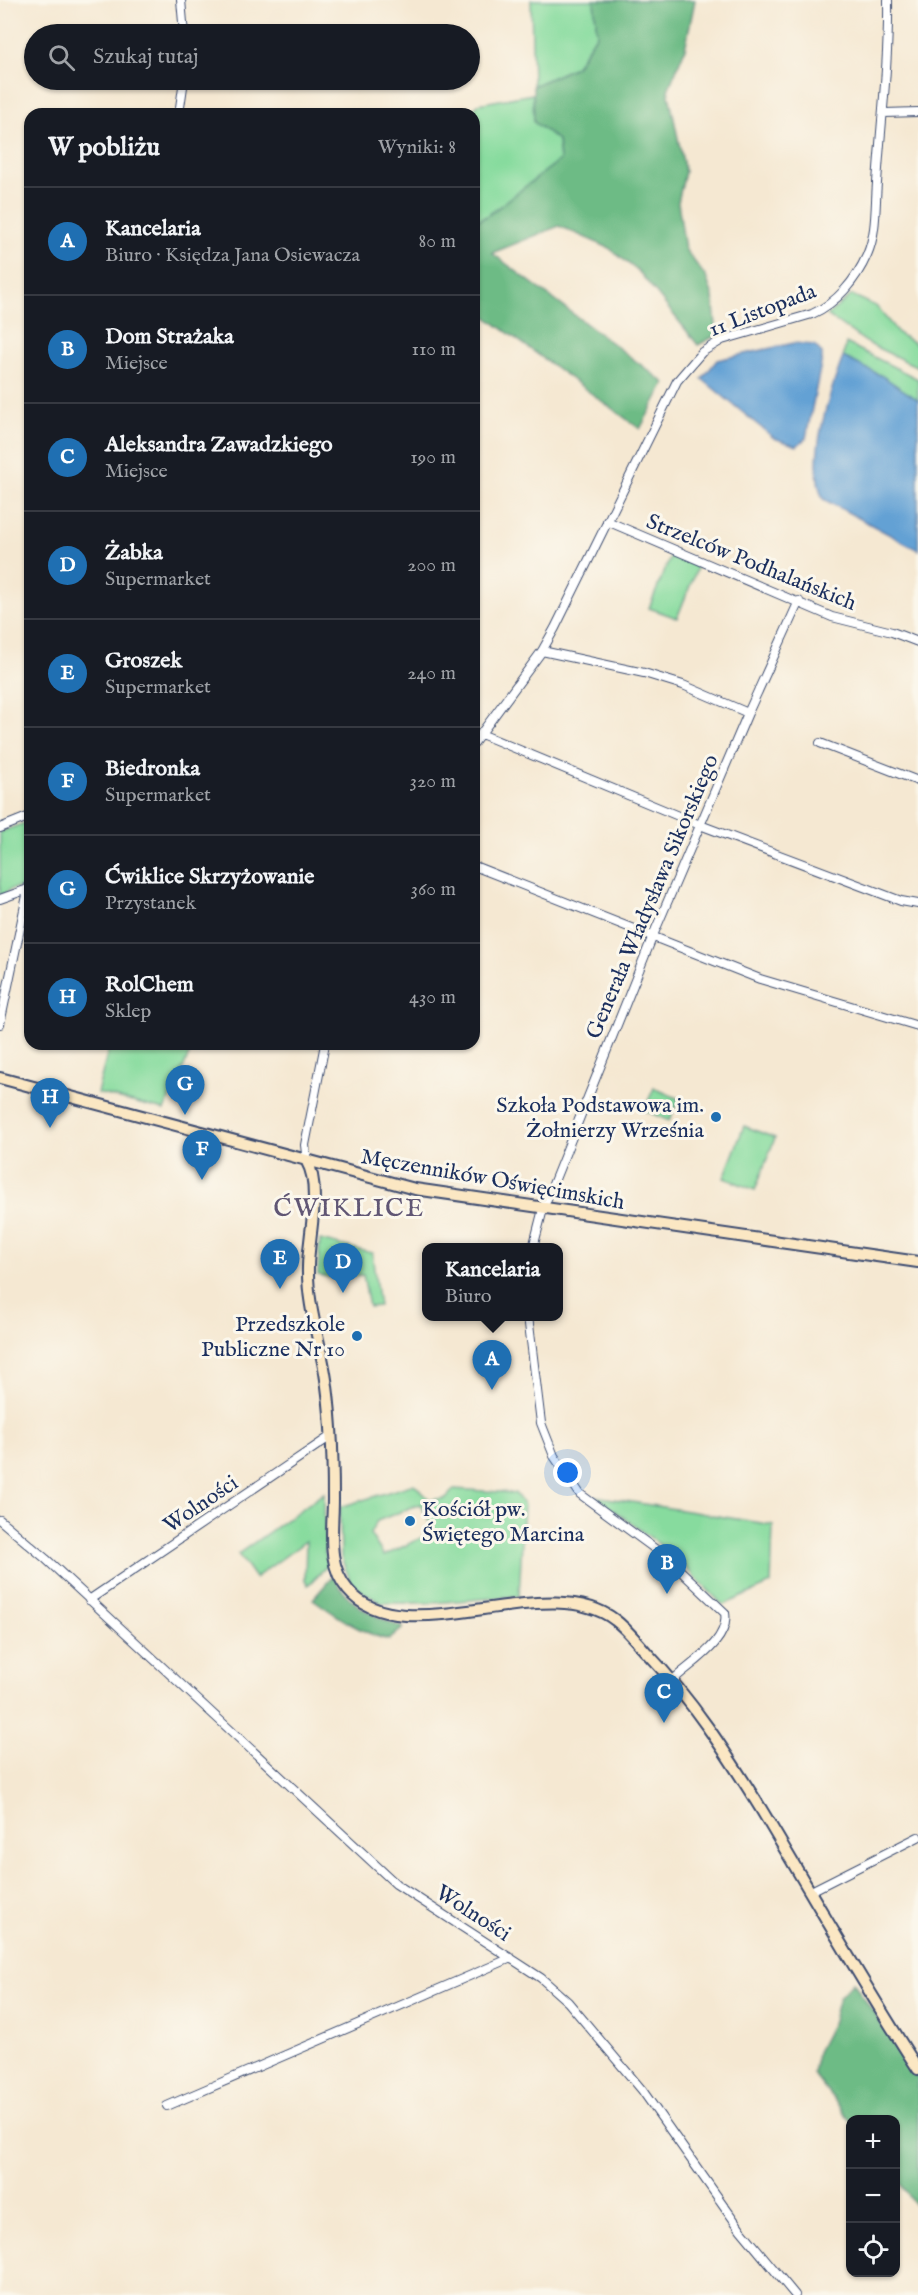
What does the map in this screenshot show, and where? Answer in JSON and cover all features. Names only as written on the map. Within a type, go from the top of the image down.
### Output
[{"type":"street","points":[[182,0],[183,24]]},
{"type":"street","name":"11 Listopada","points":[[481,734],[542,651],[677,381],[702,352],[722,340],[812,315],[825,308],[852,281],[872,239],[884,113],[888,0]]},
{"type":"street","points":[[180,108],[183,90]]},
{"type":"street","points":[[884,113],[918,112]]},
{"type":"street","name":"Strzelców Podhalańskich","points":[[607,521],[832,616],[892,632],[918,642]]},
{"type":"street","name":"Generała Władysława Sikorskiego","points":[[534,1243],[543,1209],[652,938],[748,713],[799,601]]},
{"type":"street","points":[[542,651],[654,676],[683,685],[748,713]]},
{"type":"street","points":[[481,734],[700,825],[901,900],[918,904]]},
{"type":"street","points":[[820,743],[918,781]]},
{"type":"street","points":[[0,828],[24,818]]},
{"type":"street","points":[[480,868],[760,979],[918,1026]]},
{"type":"street","points":[[0,899],[24,887]]},
{"type":"street","points":[[0,1024],[24,909]]},
{"type":"street","points":[[324,1050],[305,1145],[307,1162],[314,1179],[308,1268],[309,1293],[326,1378],[331,1436],[332,1552],[335,1568],[348,1589],[363,1604],[382,1613],[415,1614],[558,1602],[592,1609],[614,1618],[673,1680],[714,1733],[811,1891],[862,1982],[918,2069]]},
{"type":"street","name":"Męczenników Oświęcimskich","points":[[0,1078],[307,1162],[415,1189],[918,1262]]},
{"type":"street","points":[[528,1321],[541,1423],[554,1456],[580,1494],[666,1557],[724,1613],[724,1631],[673,1680]]},
{"type":"street","name":"Wolności","points":[[89,1600],[331,1436]]},
{"type":"street","name":"Wolności","points":[[0,1520],[396,1884],[541,1978],[568,2002],[613,2053],[741,2230],[795,2295]]},
{"type":"street","points":[[811,1891],[918,1837]]},
{"type":"street","points":[[167,2106],[511,1958]]},
{"type":"green space","points":[[531,0],[594,0],[597,34],[575,67],[533,86]]},
{"type":"green space","points":[[594,0],[695,0],[685,49],[668,90],[685,172],[678,202],[685,249],[706,277],[713,296],[717,335],[698,345],[640,273],[609,248],[559,226],[492,253],[665,383],[640,429],[480,312],[480,219],[560,160],[558,140],[534,122],[533,86],[576,67],[597,34]]},
{"type":"green space","points":[[533,94],[534,122],[558,140],[560,160],[480,219],[480,108],[475,108],[478,104]]},
{"type":"green space","points":[[852,295],[876,306],[899,334],[918,345],[918,367],[869,344],[827,315]]},
{"type":"green space","points":[[846,343],[918,379],[918,400],[882,376],[843,357]]},
{"type":"green space","points":[[671,555],[698,566],[677,618],[649,608]]},
{"type":"green space","points":[[24,823],[24,887],[11,889],[0,896],[0,832]]},
{"type":"green space","points":[[108,1050],[191,1050],[164,1110],[97,1093]]},
{"type":"green space","points":[[654,1088],[679,1099],[669,1121],[644,1110]]},
{"type":"green space","points":[[744,1126],[775,1138],[755,1190],[724,1178]]},
{"type":"green space","points":[[320,1240],[372,1253],[379,1306],[369,1307],[363,1275],[333,1278],[318,1275]]},
{"type":"green space","points":[[414,1484],[430,1500],[446,1498],[454,1489],[515,1493],[524,1505],[519,1596],[432,1603],[381,1603],[352,1585],[341,1557],[340,1507]],"holes":[[[420,1504],[433,1526],[431,1533],[384,1556],[370,1534],[377,1521]]]},
{"type":"green space","points":[[324,1493],[325,1552],[328,1565],[308,1585],[305,1580],[306,1541],[255,1578],[238,1554]]},
{"type":"green space","points":[[595,1496],[773,1525],[771,1584],[723,1605],[671,1553]]},
{"type":"green space","points":[[333,1576],[347,1596],[363,1609],[403,1628],[389,1640],[378,1637],[349,1623],[313,1599]]},
{"type":"green space","points":[[853,1982],[918,2079],[918,2209],[900,2183],[900,2115],[846,2115],[813,2073],[817,2052],[833,2021],[839,1997]]},
{"type":"water","points":[[794,343],[814,345],[822,353],[806,438],[797,446],[774,438],[702,379],[717,360]]},
{"type":"water","points":[[843,357],[882,376],[918,400],[918,550],[823,499],[818,484],[818,447],[826,409]]},
{"type":"place","name":"Ćwiklice Skrzyżowanie","points":[[185,1115]]},
{"type":"place","name":"Szkoła Podstawowa im. Żołnierzy Września","points":[[716,1117]]},
{"type":"place","name":"RolChem","points":[[50,1128]]},
{"type":"place","name":"Biedronka","points":[[202,1180]]},
{"type":"place","name":"Groszek","points":[[280,1289]]},
{"type":"place","name":"Żabka","points":[[343,1293]]},
{"type":"place","name":"Przedszkole Publiczne Nr 10","points":[[357,1336]]},
{"type":"place","name":"Kancelaria","points":[[492,1390]]},
{"type":"place","name":"Kościół pw. Świętego Marcina","points":[[410,1521]]},
{"type":"place","name":"Dom Strażaka","points":[[667,1594]]},
{"type":"place","name":"Aleksandra Zawadzkiego","points":[[664,1723]]},
{"type":"district","name":"ĆWIKLICE","points":[[349,1207]]}]
